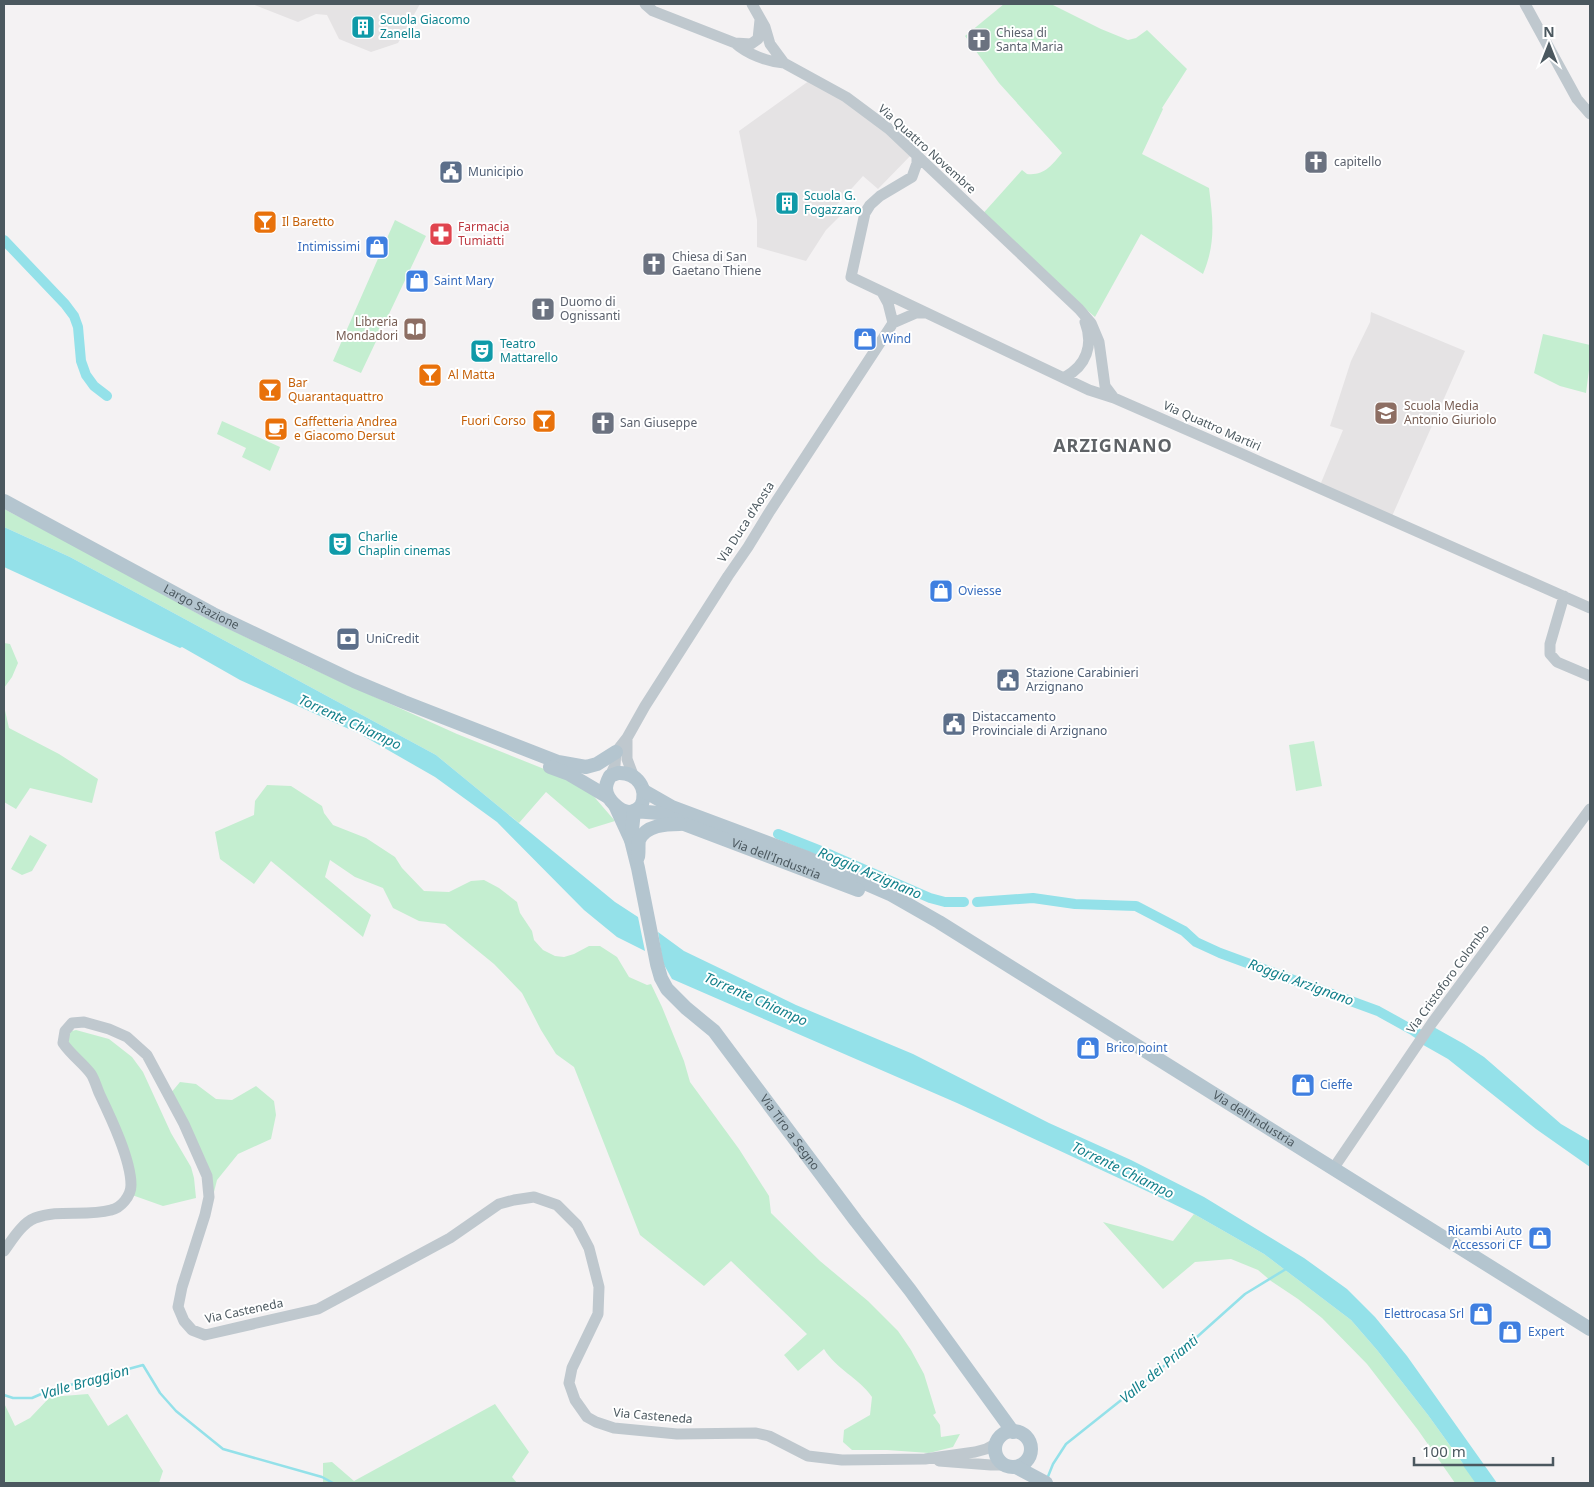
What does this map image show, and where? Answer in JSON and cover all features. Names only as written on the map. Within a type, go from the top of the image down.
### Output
[{"type":"main road","name":"Largo Stazione","points":[[4,501],[213,614],[354,681],[558,762],[587,776],[595,778],[610,776]]},
{"type":"main road","name":"Largo Stazione","points":[[404,702],[417,712],[444,724],[569,774],[612,801]]},
{"type":"main road","name":"Largo Stazione","points":[[558,762],[586,767],[597,764],[616,752]]},
{"type":"main road","points":[[625,773],[633,775],[640,782],[644,791],[641,806],[634,811],[630,811],[612,801],[606,784],[610,776],[625,773]]},
{"type":"main road","name":"Via dell'Industria","points":[[644,791],[672,807],[805,857],[890,894],[965,937],[1333,1170],[1590,1329]]},
{"type":"main road","name":"Via Tiro a Segno","points":[[612,801],[631,840],[657,964],[667,989],[714,1031],[910,1290],[1013,1432]]},
{"type":"main road","name":"Via Tiro a Segno","points":[[631,840],[634,811]]},
{"type":"main road","name":"Via dell'Industria","points":[[634,811],[659,813],[918,911]]},
{"type":"main road","points":[[638,868],[639,840],[649,828],[667,824],[684,824]]},
{"type":"main road","points":[[997,1408],[998,1440],[996,1453],[1001,1462],[1046,1483]]},
{"type":"main road","points":[[998,1440],[1004,1435],[1013,1432],[1023,1434],[1031,1447],[1030,1457],[1046,1483]]},
{"type":"main road","points":[[1010,1466],[1022,1465],[1030,1457]]},
{"type":"street","name":"Via Quattro Novembre","points":[[645,4],[653,11],[735,43],[743,50],[776,62],[784,62],[846,97],[889,130],[1079,309],[1091,323],[1099,342],[1105,386],[1114,398]]},
{"type":"street","points":[[752,4],[765,27],[770,44],[784,62]]},
{"type":"street","points":[[1525,4],[1577,99],[1590,114]]},
{"type":"street","points":[[735,43],[751,44],[758,39],[760,20]]},
{"type":"street","points":[[912,177],[917,163],[917,155]]},
{"type":"street","points":[[912,177],[926,173],[936,173]]},
{"type":"street","name":"Via Quattro Martiri","points":[[912,177],[880,196],[870,205],[865,214],[851,276],[1089,390],[1114,398],[1590,608]]},
{"type":"street","points":[[882,292],[888,303],[893,323],[916,313],[928,314]]},
{"type":"street","points":[[1065,377],[1075,372],[1081,366],[1088,350],[1088,330],[1079,309]]},
{"type":"street","name":"Via Duca d'Aosta","points":[[610,776],[615,765],[616,752],[627,738],[687,640],[893,323]]},
{"type":"street","points":[[1564,596],[1550,644],[1550,654],[1557,662],[1590,676]]},
{"type":"street","points":[[627,738],[627,759],[633,775]]},
{"type":"street","name":"Via Cristoforo Colombo","points":[[1333,1170],[1432,1023],[1590,809]]},
{"type":"street","name":"Via Casteneda","points":[[4,1251],[19,1230],[34,1218],[60,1214],[92,1214],[113,1210],[126,1200],[131,1187],[125,1158],[91,1074],[70,1053],[63,1043],[65,1031],[72,1023],[84,1022],[109,1029],[127,1037],[148,1054],[184,1124],[207,1176],[209,1197],[182,1287],[178,1307],[184,1321],[192,1330],[205,1335],[213,1334],[318,1309],[450,1238],[499,1204],[534,1197],[557,1205],[577,1225],[589,1248],[599,1287],[598,1314],[572,1368],[569,1383],[575,1400],[587,1417],[614,1428],[677,1434],[756,1433],[769,1436],[808,1456],[820,1459],[925,1459]]},
{"type":"street","points":[[925,1459],[975,1452],[986,1449],[998,1440]]},
{"type":"street","points":[[925,1459],[1010,1466]]},
{"type":"shaded area","points":[[252,4],[420,4],[398,43],[371,52],[339,39],[327,15],[316,14],[298,22]]},
{"type":"shaded area","points":[[813,78],[914,152],[878,189],[863,176],[834,208],[841,215],[826,230],[806,261],[757,247],[757,220],[739,131]]},
{"type":"shaded area","name":"Scuola Media Antonio Giuriolo","points":[[1371,312],[1465,351],[1389,523],[1318,490],[1343,430],[1330,426],[1351,361],[1370,322]]},
{"type":"green space","points":[[1004,4],[1051,4],[1128,40],[1136,38],[1147,30],[1187,69],[1162,108],[1142,154],[1209,188],[1212,242],[1203,274],[1141,234],[1095,317],[979,218],[1022,170],[1027,174],[1043,171],[1062,153],[999,83],[965,36]]},
{"type":"green space","points":[[395,220],[426,236],[361,373],[333,361]]},
{"type":"green space","points":[[1543,334],[1590,345],[1586,393],[1560,386],[1534,373]]},
{"type":"green space","points":[[222,421],[280,447],[270,471],[242,457],[246,448],[217,434]]},
{"type":"green space","points":[[4,509],[134,577],[200,615],[304,665],[457,734],[584,785],[615,821],[589,829],[546,792],[519,823],[436,755],[70,557],[4,527]]},
{"type":"green space","points":[[4,643],[10,644],[18,663],[12,677],[4,688]]},
{"type":"green space","points":[[4,706],[9,728],[59,754],[98,779],[92,803],[30,788],[16,809],[4,802]]},
{"type":"green space","points":[[1314,741],[1322,786],[1296,791],[1289,745]]},
{"type":"green space","points":[[267,785],[291,786],[322,806],[324,813],[333,825],[366,838],[395,857],[402,868],[424,891],[449,892],[471,881],[484,880],[499,888],[517,902],[520,913],[532,931],[534,940],[543,950],[555,956],[564,957],[589,946],[600,946],[617,957],[629,977],[647,985],[651,984],[684,1061],[690,1082],[739,1149],[769,1196],[771,1213],[820,1261],[868,1301],[898,1331],[924,1374],[936,1413],[933,1415],[940,1425],[941,1437],[960,1434],[953,1447],[929,1453],[852,1450],[843,1442],[844,1430],[870,1415],[872,1397],[867,1390],[835,1362],[824,1349],[798,1371],[784,1355],[807,1334],[731,1261],[704,1286],[640,1235],[574,1067],[556,1054],[522,993],[494,964],[445,924],[419,921],[393,908],[383,888],[355,877],[330,860],[325,877],[371,915],[363,937],[271,861],[254,884],[220,859],[215,832],[254,815],[255,801]]},
{"type":"green space","points":[[30,835],[47,845],[32,871],[22,875],[11,869]]},
{"type":"green space","points":[[76,1030],[109,1039],[132,1057],[143,1072],[171,1133],[191,1167],[196,1198],[163,1206],[132,1195],[113,1120],[67,1042],[68,1032]]},
{"type":"green space","points":[[180,1082],[196,1084],[216,1099],[232,1100],[256,1086],[274,1101],[276,1115],[271,1139],[238,1154],[217,1180],[213,1196],[211,1175],[206,1161],[170,1094]]},
{"type":"green space","points":[[1194,1214],[1264,1254],[1351,1320],[1428,1415],[1477,1483],[1455,1483],[1418,1430],[1367,1364],[1322,1318],[1258,1270],[1231,1259],[1195,1262],[1163,1289],[1103,1222],[1173,1241]]},
{"type":"green space","points":[[88,1394],[108,1426],[127,1414],[163,1471],[159,1483],[4,1483],[4,1403],[15,1426],[30,1418],[50,1397]]},
{"type":"green space","points":[[495,1404],[529,1452],[512,1477],[517,1483],[323,1483],[323,1463],[332,1462],[354,1481]]},
{"type":"water","points":[[4,527],[70,557],[436,755],[615,902],[638,917],[645,951],[617,937],[584,910],[497,822],[435,777],[360,734],[240,680],[182,647],[180,648],[4,567]]},
{"type":"water","points":[[658,932],[684,951],[796,1005],[913,1054],[1049,1123],[1131,1160],[1204,1197],[1304,1258],[1347,1289],[1375,1317],[1407,1356],[1497,1483],[1477,1483],[1428,1415],[1351,1320],[1264,1254],[1194,1214],[1153,1194],[957,1103],[672,979],[663,963]]},
{"type":"water","points":[[1430,1025],[1484,1057],[1561,1124],[1590,1141],[1590,1167],[1536,1129],[1448,1059],[1418,1042]]},
{"type":"waterway","name":"Roggia Arzignano","points":[[4,240],[65,304],[74,316],[78,327],[81,361],[86,375],[94,386],[107,396]]},
{"type":"waterway","name":"Roggia Arzignano","points":[[778,834],[930,898],[945,902],[964,902]]},
{"type":"waterway","name":"Roggia Arzignano","points":[[977,902],[1033,898],[1075,904],[1136,906],[1184,931],[1196,942],[1220,953],[1378,1011],[1429,1041]]},
{"type":"waterway","name":"Valle dei Prianti","points":[[1047,1479],[1053,1464],[1066,1444],[1169,1362],[1245,1294],[1286,1269]]},
{"type":"waterway","name":"Valle Braggion","points":[[4,1395],[13,1398],[32,1398],[48,1391],[143,1365],[160,1393],[176,1411],[223,1449],[322,1477],[333,1483]]},
{"type":"waterway","name":"Torrente Chiampo","points":[[1465,1466],[1477,1483]]},
{"type":"place","name":"Scuola Giacomo Zanella","points":[[363,27]]},
{"type":"place","name":"Chiesa di Santa Maria","points":[[979,40]]},
{"type":"place","name":"capitello","points":[[1316,162]]},
{"type":"place","name":"Municipio","points":[[451,172]]},
{"type":"place","name":"Scuola G. Fogazzaro","points":[[787,203]]},
{"type":"place","name":"Il Baretto","points":[[265,222]]},
{"type":"place","name":"Farmacia Tumiatti","points":[[441,234]]},
{"type":"place","name":"Intimissimi","points":[[377,247]]},
{"type":"place","name":"Chiesa di San Gaetano Thiene","points":[[654,264]]},
{"type":"place","name":"Saint Mary","points":[[417,281]]},
{"type":"place","name":"Duomo di Ognissanti","points":[[543,309]]},
{"type":"place","name":"Libreria Mondadori","points":[[415,329]]},
{"type":"place","name":"Wind","points":[[865,339]]},
{"type":"place","name":"Teatro Mattarello","points":[[482,351]]},
{"type":"place","name":"Al Matta","points":[[430,375]]},
{"type":"place","name":"Bar Quarantaquattro","points":[[270,390]]},
{"type":"place","name":"Scuola Media Antonio Giuriolo","points":[[1386,413]]},
{"type":"place","name":"Fuori Corso","points":[[544,421]]},
{"type":"place","name":"San Giuseppe","points":[[603,423]]},
{"type":"place","name":"Caffetteria Andrea e Giacomo Dersut","points":[[276,429]]},
{"type":"place","name":"Charlie Chaplin cinemas","points":[[340,544]]},
{"type":"place","name":"Oviesse","points":[[941,591]]},
{"type":"place","name":"UniCredit","points":[[348,639]]},
{"type":"place","name":"Stazione Carabinieri Arzignano","points":[[1008,680]]},
{"type":"place","name":"Distaccamento Provinciale di Arzignano","points":[[954,724]]},
{"type":"place","name":"Brico point","points":[[1088,1048]]},
{"type":"place","name":"Cieffe","points":[[1303,1085]]},
{"type":"place","name":"Ricambi Auto Accessori CF","points":[[1540,1238]]},
{"type":"place","name":"Elettrocasa Srl","points":[[1481,1314]]},
{"type":"place","name":"Expert","points":[[1510,1332]]},
{"type":"district","name":"ARZIGNANO","points":[[1113,446]]}]
